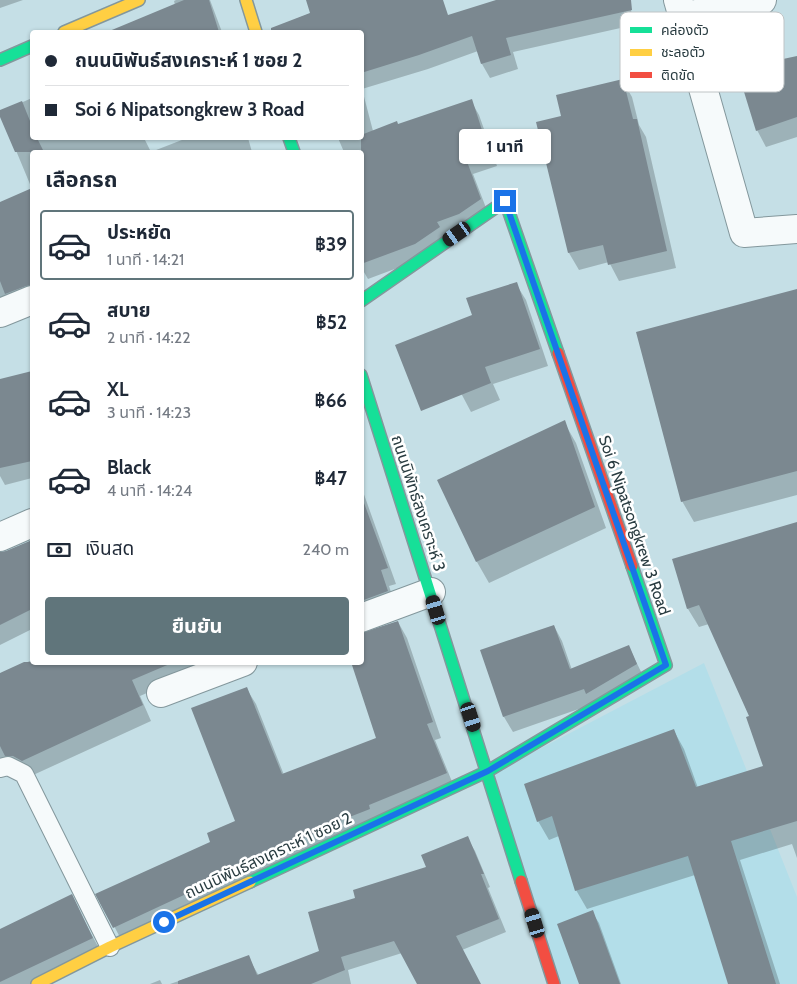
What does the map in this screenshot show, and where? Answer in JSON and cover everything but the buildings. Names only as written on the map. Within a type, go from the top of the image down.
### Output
[{"type":"street","points":[[69,30],[138,0]]},
{"type":"street","points":[[246,0],[255,30]]},
{"type":"street","points":[[680,8],[762,0]]},
{"type":"street","points":[[0,60],[30,47]]},
{"type":"street","points":[[704,92],[744,233],[797,229]]},
{"type":"street","name":"Soi 6 Nipatsongkrew 3 Road","points":[[364,299],[505,201],[666,665],[488,771]]},
{"type":"street","points":[[0,313],[30,301]]},
{"type":"street","name":"ถนนนิพัทธ์สงเคราะห์ 3","points":[[364,384],[488,771],[551,983]]},
{"type":"street","points":[[0,537],[30,524]]},
{"type":"street","points":[[364,617],[431,592]]},
{"type":"street","points":[[161,693],[235,665]]},
{"type":"street","name":"ถนนนิพันธ์สงเคราะห์ 1 ซอย 2","points":[[36,984],[110,947],[488,771]]},
{"type":"lane","points":[[0,768],[8,766],[24,774],[110,947]]},
{"type":"shaded area","points":[[704,663],[797,897],[797,984],[554,984],[486,777]]},
{"type":"traffic: fast","points":[[0,60],[30,47]]},
{"type":"traffic: fast","points":[[290,140],[293,150]]},
{"type":"traffic: fast","points":[[364,299],[505,201],[558,353]]},
{"type":"traffic: fast","points":[[364,384],[521,881]]},
{"type":"traffic: fast","points":[[250,882],[488,771],[666,665],[632,566]]},
{"type":"traffic: slow","points":[[69,30],[139,0]]},
{"type":"traffic: slow","points":[[246,0],[255,30]]},
{"type":"traffic: slow","points":[[37,984],[110,947],[250,882]]},
{"type":"traffic: jam","points":[[558,353],[632,566]]},
{"type":"traffic: jam","points":[[521,881],[554,984]]},
{"type":"route","points":[[164,922],[488,771],[666,665],[505,201]]}]
